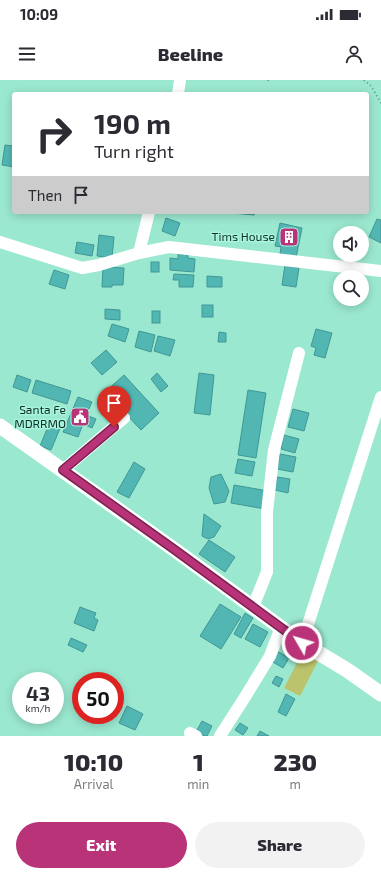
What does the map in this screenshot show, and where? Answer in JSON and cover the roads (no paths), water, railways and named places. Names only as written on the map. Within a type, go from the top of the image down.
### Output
[{"type":"main road","points":[[0,426],[175,550],[302,643],[347,670],[381,694]]},
{"type":"street","points":[[178,92],[180,80]]},
{"type":"street","points":[[139,253],[149,214]]},
{"type":"street","points":[[0,242],[82,268],[139,253],[169,248],[381,271]]},
{"type":"street","points":[[253,607],[267,572],[267,512],[274,450],[299,353]]},
{"type":"street","points":[[302,643],[381,397]]},
{"type":"street","points":[[63,470],[124,418]]},
{"type":"street","points":[[220,736],[270,656],[281,627]]},
{"type":"place","name":"Tims House","points":[[289,237]]},
{"type":"place","name":"Santa Fe MDRRMO","points":[[80,417]]}]
